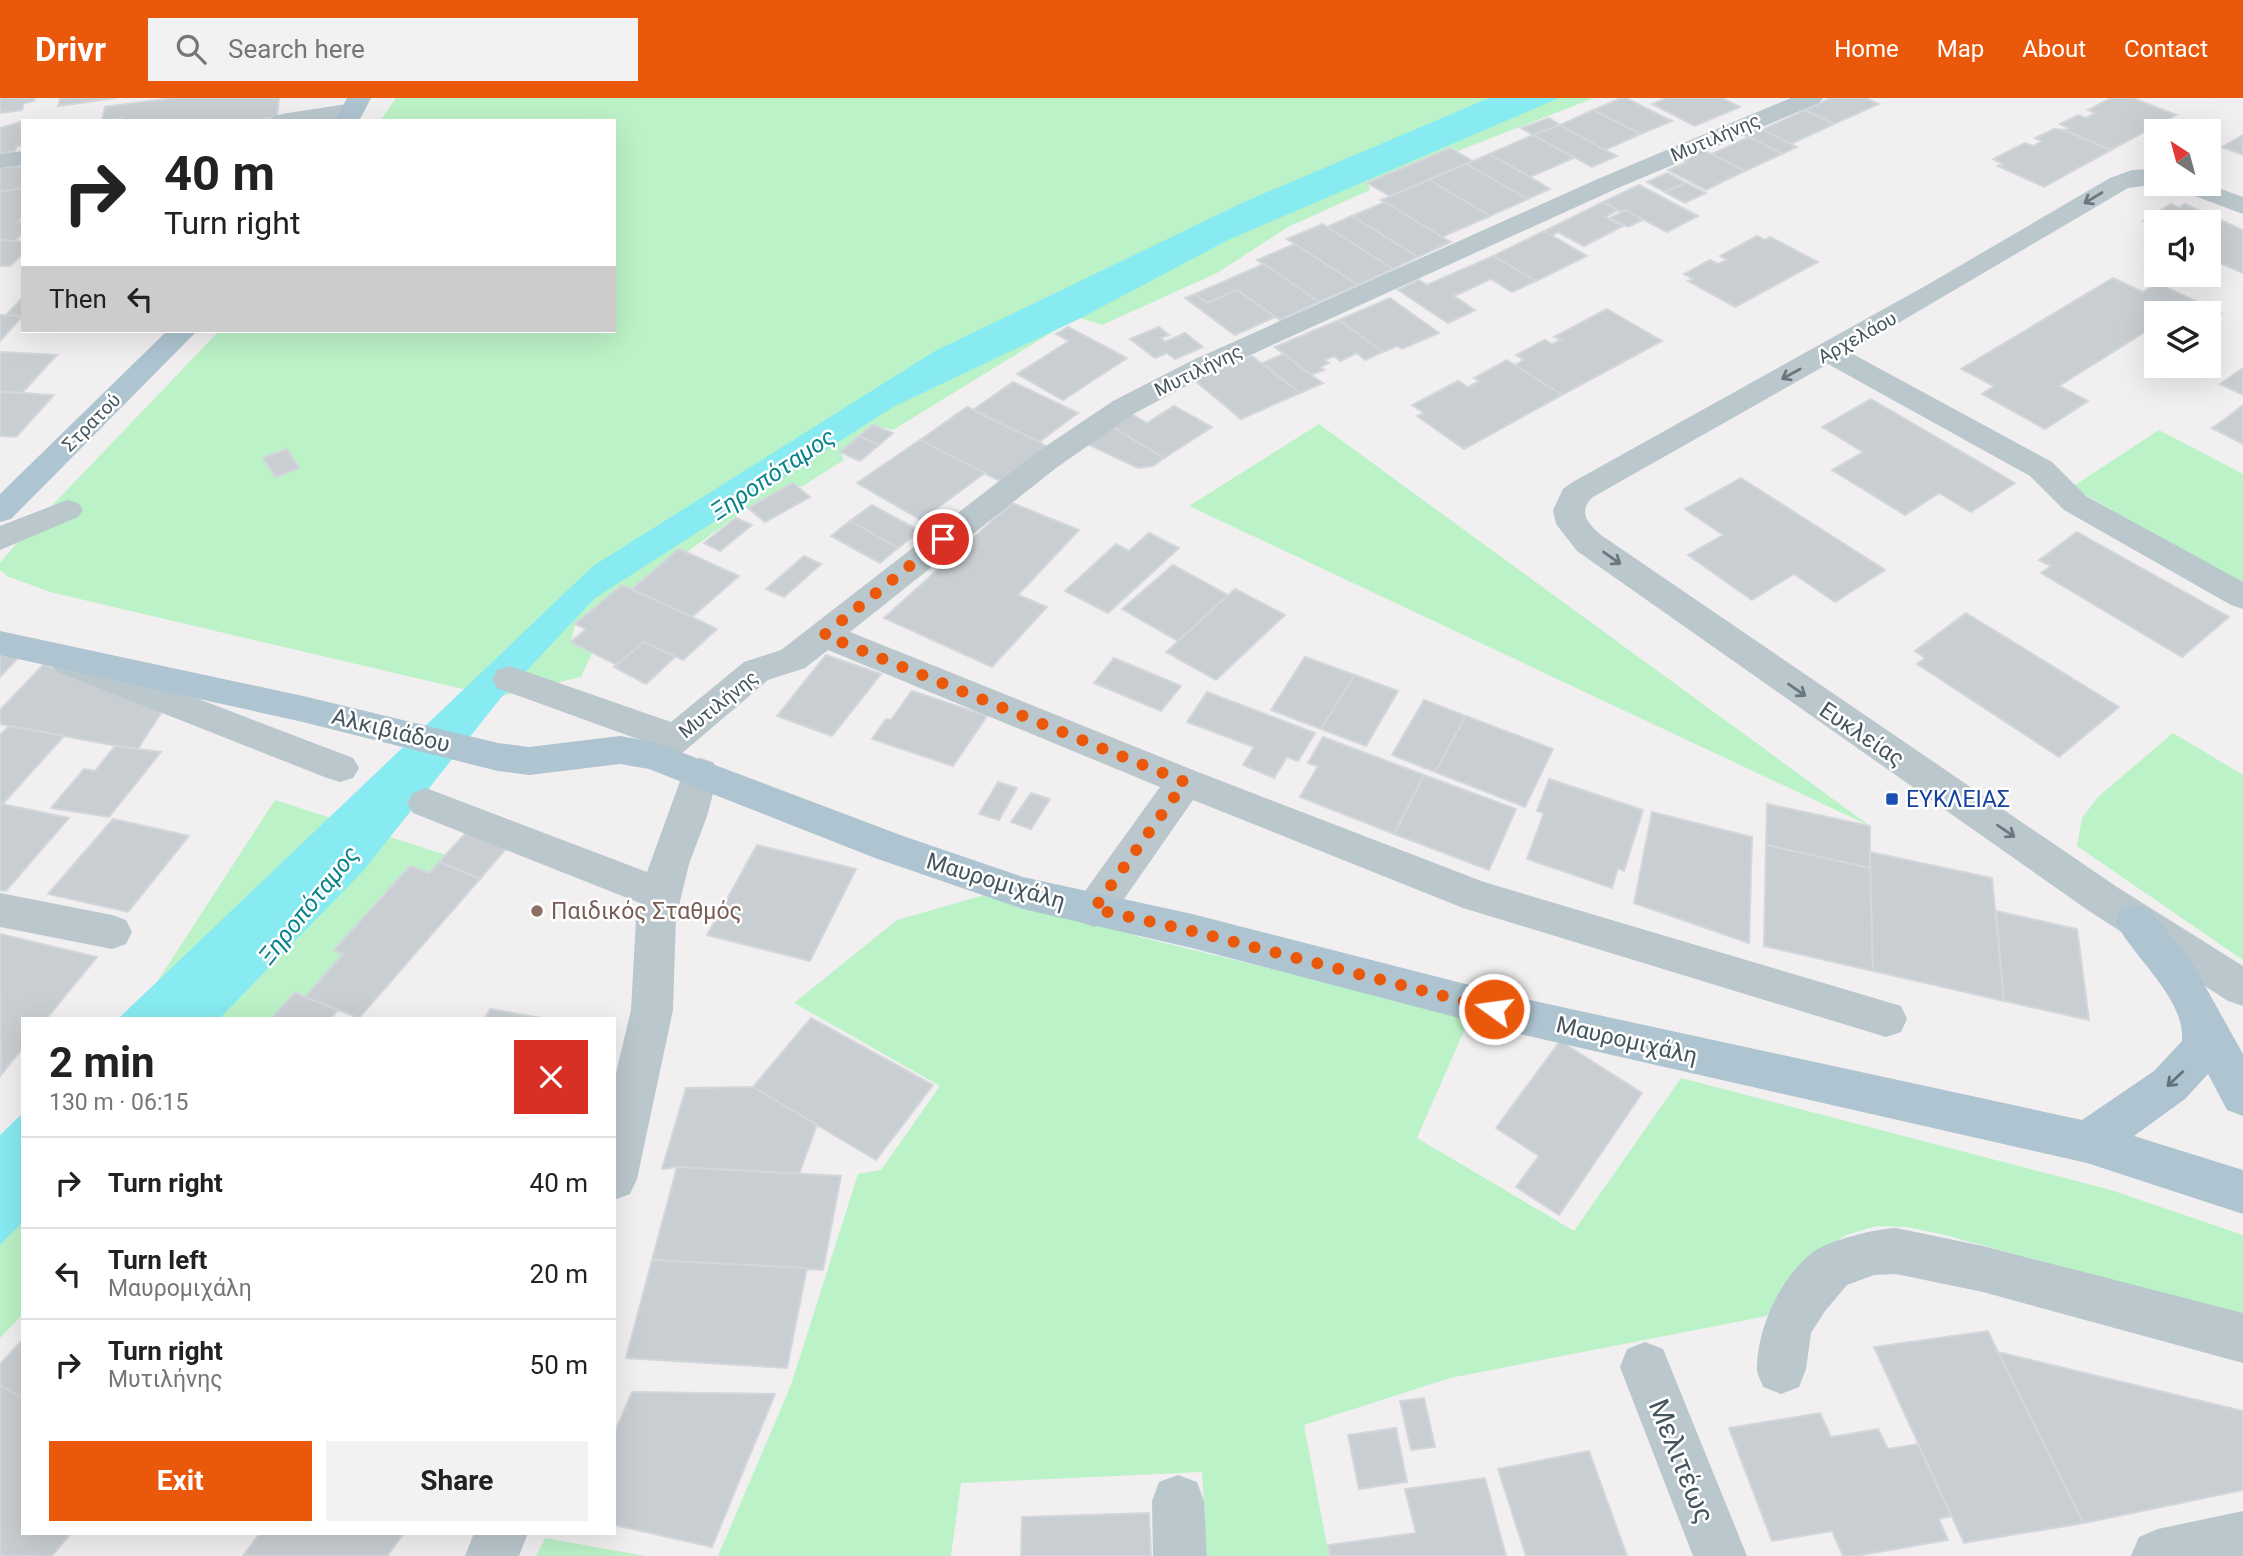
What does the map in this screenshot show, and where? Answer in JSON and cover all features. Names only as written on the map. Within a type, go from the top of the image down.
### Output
[{"type":"main road","name":"Στρατού","points":[[0,512],[181,333]]},
{"type":"main road","name":"Αλκιβιάδου","points":[[0,643],[303,709],[498,757],[529,761],[665,747],[718,778]]},
{"type":"main road","name":"Μαυρομιχάλη","points":[[718,778],[889,847],[1023,893],[1192,931],[1520,1016],[2087,1142],[2243,1192]]},
{"type":"main road","points":[[2135,921],[2175,971],[2243,1096]]},
{"type":"main road","points":[[2087,1142],[2168,1086],[2184,1071],[2197,1057],[2204,1041],[2202,1022]]},
{"type":"street","name":"Μυτιλήνης","points":[[665,747],[756,671],[793,659],[1045,461],[1124,407],[1156,389],[1609,183],[1811,98]]},
{"type":"street","points":[[295,119],[353,110]]},
{"type":"street","points":[[0,162],[21,158]]},
{"type":"street","name":"Αρχελάου","points":[[1568,510],[1573,497],[1582,490],[1829,353],[2123,181],[2144,176]]},
{"type":"street","points":[[2217,196],[2243,206]]},
{"type":"street","points":[[1829,353],[2041,469],[2075,503],[2243,597]]},
{"type":"street","points":[[0,539],[67,510]]},
{"type":"street","name":"Ευκλείας","points":[[1568,510],[1573,527],[1590,543],[1803,694],[2135,921],[2243,988]]},
{"type":"street","points":[[824,635],[1185,782],[1477,896],[1886,1019]]},
{"type":"street","name":"Αλκιβιάδου","points":[[46,653],[340,768]]},
{"type":"street","points":[[510,679],[665,747]]},
{"type":"street","name":"Μυτιλήνης","points":[[616,1170],[652,1010],[656,918],[661,894],[718,778]]},
{"type":"street","points":[[1094,909],[1185,782]]},
{"type":"street","points":[[426,803],[661,894]]},
{"type":"street","points":[[0,910],[112,932]]},
{"type":"street","points":[[1781,1369],[1787,1326],[1808,1294],[1830,1268],[1874,1252],[1896,1251],[1983,1269],[2243,1338]]},
{"type":"street","name":"Μελιτέως","points":[[1645,1367],[1720,1556]]},
{"type":"street","points":[[1178,1501],[1180,1556]]},
{"type":"street","points":[[492,1556],[500,1535]]},
{"type":"street","points":[[2158,1556],[2243,1538]]},
{"type":"green space","points":[[396,98],[1594,98],[1458,151],[1450,148],[1368,183],[1370,190],[1288,227],[1217,273],[1102,325],[1081,318],[1064,325],[893,430],[873,425],[840,452],[844,460],[801,487],[793,483],[748,508],[687,552],[679,549],[632,589],[622,585],[575,624],[571,642],[592,653],[581,677],[497,697],[50,592],[7,576],[0,570],[0,563],[22,537],[217,333],[616,333],[616,119],[381,119]]},
{"type":"green space","points":[[1319,424],[1870,826],[1189,506]]},
{"type":"green space","points":[[2159,430],[2243,474],[2243,585],[2072,487]]},
{"type":"green space","points":[[2173,733],[2243,775],[2243,960],[2077,846],[2082,818],[2098,797]]},
{"type":"green space","points":[[275,800],[449,856],[299,1017],[120,1017],[157,982]]},
{"type":"green space","points":[[1005,889],[1140,937],[1470,1017],[1417,1138],[1574,1231],[1681,1078],[2111,1190],[2243,1235],[2243,1317],[1945,1235],[1907,1227],[1876,1226],[1846,1235],[1803,1265],[1767,1316],[1450,1378],[1304,1425],[1329,1556],[1207,1556],[1202,1472],[961,1483],[951,1556],[718,1556],[791,1385],[858,1174],[881,1170],[940,1086],[794,1003],[897,920]]},
{"type":"green space","points":[[21,1115],[21,1316],[0,1338],[0,1136]]},
{"type":"green space","points":[[545,1538],[645,1556],[536,1556]]},
{"type":"water","name":"Ξηροπόταμος","points":[[1489,98],[1559,98],[1228,240],[1081,318],[893,407],[595,598],[500,699],[363,871],[221,1017],[120,1017],[593,566],[935,351],[1244,202]]},
{"type":"water","points":[[21,1115],[21,1224],[0,1245],[0,1135]]},
{"type":"building","points":[[0,98],[35,98],[34,101],[24,103],[22,110],[0,113]]},
{"type":"building","points":[[60,98],[116,98],[58,106]]},
{"type":"building","points":[[174,98],[279,98],[277,117],[264,119],[102,119],[105,107]]},
{"type":"building","points":[[1621,98],[1672,121],[1641,134],[1593,110]]},
{"type":"building","points":[[1667,98],[1722,98],[1740,107],[1695,126],[1652,104]]},
{"type":"building","points":[[1831,98],[1866,98],[1879,104],[1834,124],[1805,110]]},
{"type":"building","points":[[2111,98],[2133,98],[2176,115],[2169,119],[2144,119],[2144,132],[2111,150],[2064,130],[2069,128],[2060,124],[2078,115],[2086,118],[2095,113],[2088,110]]},
{"type":"building","points":[[1593,110],[1641,134],[1605,150],[1560,125]]},
{"type":"building","points":[[1805,110],[1834,124],[1791,144],[1762,130]]},
{"type":"building","points":[[1549,118],[1560,125],[1533,135],[1521,128]]},
{"type":"building","points":[[21,122],[21,145],[17,146],[15,151],[0,153],[0,128]]},
{"type":"building","points":[[1560,125],[1617,156],[1592,167],[1533,135]]},
{"type":"building","points":[[1759,128],[1797,147],[1782,154],[1744,135]]},
{"type":"building","points":[[2054,129],[2064,130],[2111,150],[2044,187],[1998,166],[2003,164],[1993,159],[2025,143],[2033,146],[2042,141],[2035,138]]},
{"type":"building","points":[[1533,135],[1574,158],[1530,177],[1489,154]]},
{"type":"building","points":[[2243,135],[2243,155],[2222,147]]},
{"type":"building","points":[[1749,137],[1782,154],[1745,171],[1711,154]]},
{"type":"building","points":[[1450,148],[1473,161],[1390,196],[1367,183]]},
{"type":"building","points":[[1699,148],[1745,171],[1706,190],[1668,170],[1687,162],[1679,158]]},
{"type":"building","points":[[1489,154],[1550,189],[1528,199],[1466,164]]},
{"type":"building","points":[[1466,164],[1528,199],[1490,216],[1429,180]]},
{"type":"building","points":[[21,167],[21,188],[0,192],[0,168]]},
{"type":"building","points":[[1667,173],[1686,183],[1665,192],[1647,182]]},
{"type":"building","points":[[1429,180],[1490,216],[1442,237],[1381,200]]},
{"type":"building","points":[[1686,183],[1706,193],[1685,203],[1665,192]]},
{"type":"building","points":[[1639,185],[1698,216],[1667,232],[1626,210],[1621,212],[1603,202]]},
{"type":"building","points":[[21,188],[21,218],[18,222],[21,222],[21,235],[15,241],[0,240],[0,192]]},
{"type":"building","points":[[1385,202],[1451,242],[1418,257],[1352,216]]},
{"type":"building","points":[[1603,202],[1618,210],[1605,217],[1623,226],[1584,246],[1558,232],[1552,236],[1544,231]]},
{"type":"building","points":[[2171,204],[2179,208],[2185,204],[2198,210],[2161,210]]},
{"type":"building","points":[[1626,210],[1643,220],[1628,227],[1610,218]]},
{"type":"building","points":[[1352,216],[1418,257],[1393,269],[1327,227]]},
{"type":"building","points":[[2221,220],[2243,230],[2243,273],[2221,264]]},
{"type":"building","points":[[1323,224],[1393,269],[1358,285],[1287,239]]},
{"type":"building","points":[[1544,231],[1587,256],[1536,281],[1493,256]]},
{"type":"building","points":[[1757,236],[1765,240],[1770,237],[1818,262],[1735,307],[1688,281],[1693,279],[1684,274],[1710,260],[1718,264],[1727,260],[1720,256]]},
{"type":"building","points":[[0,240],[21,242],[21,256],[10,266],[0,266]]},
{"type":"building","points":[[1295,244],[1358,285],[1319,302],[1257,260]]},
{"type":"building","points":[[1493,256],[1536,281],[1512,292],[1491,279],[1454,296],[1475,310],[1448,323],[1398,290],[1419,280],[1427,285]]},
{"type":"building","points":[[1264,264],[1319,302],[1280,320],[1237,290],[1207,303],[1195,294]]},
{"type":"building","points":[[2113,278],[2143,292],[2151,287],[2166,287],[2195,301],[2144,301],[2144,333],[2059,386],[2088,401],[2045,429],[1982,394],[1994,386],[1961,369]]},
{"type":"building","points":[[1237,290],[1275,317],[1235,335],[1185,298],[1195,294],[1207,303]]},
{"type":"building","points":[[1390,298],[1439,333],[1402,349],[1397,346],[1383,352],[1339,320]]},
{"type":"building","points":[[21,299],[21,316],[5,316]]},
{"type":"building","points":[[1607,309],[1662,341],[1562,395],[1515,365],[1524,360],[1516,355],[1545,340],[1552,344],[1561,340],[1554,337]]},
{"type":"building","points":[[0,315],[21,316],[21,318],[0,341]]},
{"type":"building","points":[[1339,320],[1383,352],[1365,360],[1357,353],[1340,361],[1334,356],[1325,360],[1329,363],[1320,367],[1324,370],[1311,375],[1275,347]]},
{"type":"building","points":[[1068,327],[1127,358],[1063,400],[1017,374],[1069,341],[1056,334]]},
{"type":"building","points":[[1159,327],[1169,335],[1161,338],[1165,342],[1185,333],[1203,347],[1175,359],[1167,353],[1155,358],[1130,339]]},
{"type":"building","points":[[0,352],[57,355],[22,393],[0,392]]},
{"type":"building","points":[[1284,354],[1323,383],[1300,393],[1262,363]]},
{"type":"building","points":[[1252,356],[1300,393],[1241,419],[1194,380]]},
{"type":"building","points":[[1507,360],[1562,395],[1464,449],[1417,416],[1424,413],[1412,405],[1458,381],[1468,387],[1480,381],[1474,378]]},
{"type":"building","points":[[2243,368],[2243,395],[2220,384]]},
{"type":"building","points":[[1013,382],[1078,413],[1039,442],[973,410]]},
{"type":"building","points":[[0,392],[54,395],[16,437],[0,436]]},
{"type":"building","points":[[1871,399],[2015,483],[1971,512],[1939,493],[1905,515],[1832,470],[1863,452],[1822,427]]},
{"type":"building","points":[[2243,405],[2243,444],[2212,428]]},
{"type":"building","points":[[1174,406],[1212,427],[1164,458],[1108,424],[1128,412],[1147,423]]},
{"type":"building","points":[[967,407],[1046,446],[1000,481],[920,440]]},
{"type":"building","points":[[873,425],[893,433],[879,445],[859,436]]},
{"type":"building","points":[[1112,427],[1164,458],[1153,466],[1138,468],[1085,443]]},
{"type":"building","points":[[859,436],[879,445],[860,461],[840,452]]},
{"type":"building","points":[[920,440],[985,473],[921,520],[857,483]]},
{"type":"building","points":[[287,449],[299,468],[276,477],[263,458]]},
{"type":"building","points":[[1741,478],[1885,570],[1835,602],[1794,574],[1752,600],[1688,555],[1723,535],[1685,509]]},
{"type":"building","points":[[793,483],[810,497],[765,522],[748,508]]},
{"type":"building","points":[[1012,503],[1079,530],[1018,595],[1047,607],[992,667],[884,618]]},
{"type":"building","points":[[872,505],[920,531],[898,548],[850,521]]},
{"type":"building","points":[[736,518],[752,525],[720,551],[704,543]]},
{"type":"building","points":[[850,521],[898,548],[880,563],[831,536]]},
{"type":"building","points":[[2077,532],[2229,617],[2182,657],[2041,573],[2051,566],[2039,560]]},
{"type":"building","points":[[1149,533],[1179,548],[1108,613],[1065,591],[1116,544],[1129,551]]},
{"type":"building","points":[[679,549],[739,576],[692,617],[632,589]]},
{"type":"building","points":[[804,556],[821,564],[784,597],[766,589]]},
{"type":"building","points":[[1173,565],[1228,595],[1178,641],[1122,609]]},
{"type":"building","points":[[622,585],[717,629],[683,660],[644,642],[617,665],[571,642],[586,629],[575,624]]},
{"type":"building","points":[[1235,589],[1285,615],[1216,680],[1166,652]]},
{"type":"building","points":[[1966,613],[2119,707],[2059,757],[1917,664],[1925,658],[1915,651]]},
{"type":"building","points":[[644,642],[675,657],[646,684],[614,667]]},
{"type":"building","points":[[0,645],[27,649],[0,677]]},
{"type":"building","points":[[826,655],[881,674],[832,736],[777,716]]},
{"type":"building","points":[[1305,657],[1355,675],[1321,729],[1271,710]]},
{"type":"building","points":[[1114,658],[1181,686],[1161,711],[1094,683]]},
{"type":"building","points":[[44,664],[163,710],[137,750],[0,724],[0,710]]},
{"type":"building","points":[[1355,675],[1398,691],[1366,746],[1321,729]]},
{"type":"building","points":[[912,691],[987,716],[953,766],[872,739],[886,719],[891,720]]},
{"type":"building","points":[[1207,692],[1315,733],[1298,761],[1287,757],[1274,778],[1243,765],[1254,747],[1187,722]]},
{"type":"building","points":[[1424,700],[1466,716],[1435,772],[1392,755]]},
{"type":"building","points":[[1466,716],[1553,749],[1525,807],[1435,772]]},
{"type":"building","points":[[9,726],[64,736],[0,807],[0,735]]},
{"type":"building","points":[[1323,737],[1424,775],[1394,834],[1300,797],[1318,766],[1308,763]]},
{"type":"building","points":[[115,746],[161,752],[109,817],[51,808],[84,769],[95,771]]},
{"type":"building","points":[[1424,775],[1516,809],[1489,870],[1394,834]]},
{"type":"building","points":[[1549,779],[1643,810],[1624,871],[1618,868],[1612,888],[1527,859],[1544,813],[1537,811]]},
{"type":"building","points":[[998,782],[1017,788],[999,820],[979,814]]},
{"type":"building","points":[[1031,793],[1050,799],[1031,829],[1011,822]]},
{"type":"building","points":[[2,804],[69,818],[6,891],[0,890]]},
{"type":"building","points":[[1767,804],[1870,826],[1870,868],[1766,845]]},
{"type":"building","points":[[1652,812],[1752,837],[1749,943],[1634,903]]},
{"type":"building","points":[[113,819],[189,836],[128,912],[48,894]]},
{"type":"building","points":[[475,823],[515,838],[480,879],[439,862]]},
{"type":"building","points":[[757,845],[856,869],[810,961],[707,935]]},
{"type":"building","points":[[1766,845],[1870,868],[1873,971],[1764,946]]},
{"type":"building","points":[[1870,852],[1992,878],[2004,1001],[1873,971]]},
{"type":"building","points":[[439,862],[480,879],[360,1017],[305,997],[343,954],[334,950],[410,866],[429,873]]},
{"type":"building","points":[[1996,911],[2077,929],[2089,1020],[2004,1001]]},
{"type":"building","points":[[0,934],[97,957],[48,1017],[21,1017],[21,1050],[1,1075]]},
{"type":"building","points":[[295,992],[338,1010],[332,1017],[273,1017]]},
{"type":"building","points":[[490,1009],[535,1017],[486,1017]]},
{"type":"building","points":[[811,1018],[933,1085],[876,1160],[753,1087]]},
{"type":"building","points":[[1560,1041],[1642,1093],[1559,1215],[1516,1187],[1539,1156],[1496,1128]]},
{"type":"building","points":[[753,1087],[817,1125],[799,1174],[677,1167],[662,1169],[686,1088]]},
{"type":"building","points":[[677,1167],[841,1176],[823,1270],[652,1260]]},
{"type":"building","points":[[652,1260],[807,1268],[787,1368],[626,1358]]},
{"type":"building","points":[[1988,1331],[2084,1523],[1964,1543],[1874,1347]]},
{"type":"building","points":[[21,1341],[21,1397],[0,1385],[0,1364]]},
{"type":"building","points":[[1998,1352],[2243,1411],[2243,1490],[2084,1523]]},
{"type":"building","points":[[0,1385],[21,1397],[21,1535],[69,1535],[52,1556],[0,1556]]},
{"type":"building","points":[[632,1392],[775,1394],[712,1547],[616,1525],[616,1429]]},
{"type":"building","points":[[1424,1398],[1435,1447],[1411,1450],[1400,1401]]},
{"type":"building","points":[[1820,1413],[1831,1437],[1878,1429],[1888,1449],[1918,1444],[1951,1516],[1939,1519],[1948,1540],[1856,1556],[1843,1556],[1832,1531],[1772,1541],[1729,1428]]},
{"type":"building","points":[[1396,1428],[1407,1482],[1359,1489],[1348,1435]]},
{"type":"building","points":[[1589,1451],[1627,1556],[1526,1556],[1498,1469]]},
{"type":"building","points":[[1485,1478],[1506,1556],[1330,1556],[1328,1545],[1416,1533],[1405,1489]]},
{"type":"building","points":[[1149,1513],[1151,1556],[1021,1556],[1022,1517]]},
{"type":"building","points":[[259,1535],[403,1535],[387,1556],[243,1556]]},
{"type":"place","name":"ΕΥΚΛΕΙΑΣ","points":[[1892,799]]},
{"type":"place","name":"Παιδικός Σταθμός","points":[[537,911]]},
{"type":"route","points":[[943,539],[824,635],[1185,782],[1094,909],[1192,931],[1494,1009]]}]
